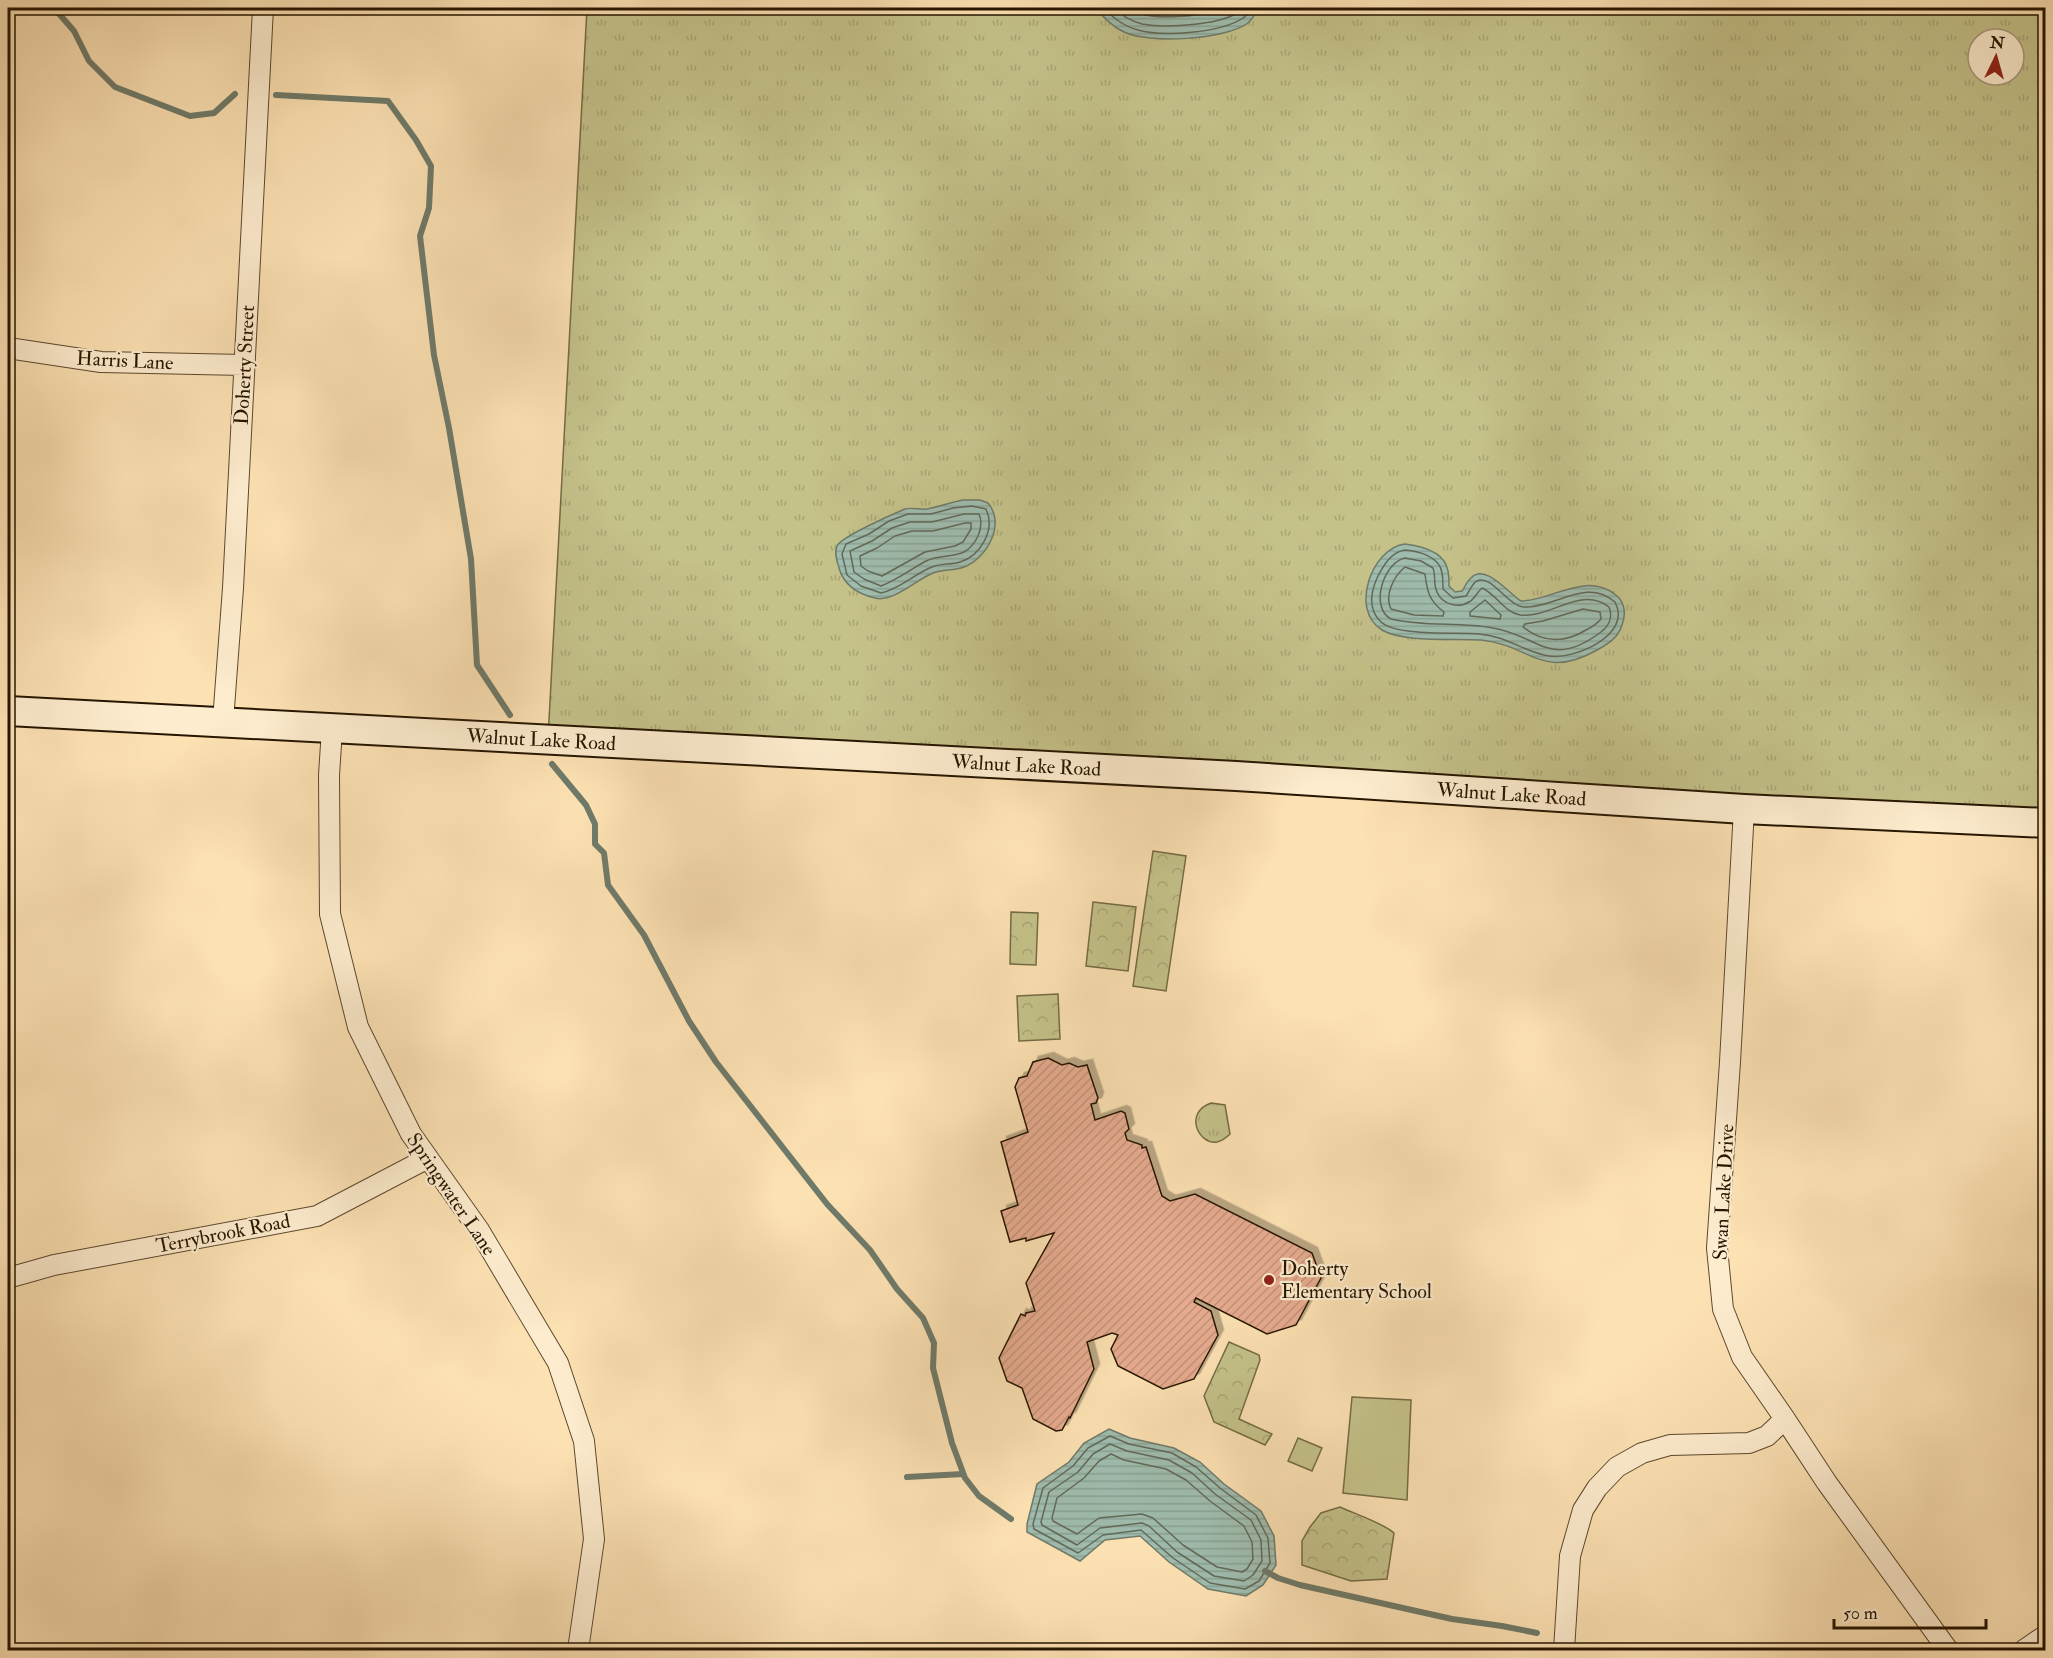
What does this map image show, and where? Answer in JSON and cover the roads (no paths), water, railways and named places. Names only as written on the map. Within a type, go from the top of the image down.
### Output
[{"type":"street","name":"Doherty Street","points":[[223,722],[233,588],[263,8]]},
{"type":"street","name":"Harris Lane","points":[[8,348],[101,362],[244,365]]},
{"type":"street","name":"Walnut Lake Road","points":[[8,711],[1236,776],[1744,809],[2046,823]]},
{"type":"street","name":"Springwater Lane","points":[[332,729],[329,775],[330,914],[358,1027],[411,1134],[478,1230],[558,1363],[584,1441],[594,1539],[578,1650]]},
{"type":"street","name":"Swan Lake Drive","points":[[1744,809],[1717,1248],[1723,1309],[1742,1357],[1827,1483],[1948,1650]]},
{"type":"street","name":"Terrybrook Road","points":[[8,1278],[54,1265],[317,1216],[428,1158]]},
{"type":"street","points":[[1564,1650],[1569,1556],[1583,1510],[1597,1488],[1610,1474],[1617,1467],[1642,1453],[1670,1445],[1749,1443],[1767,1436],[1785,1419]]},
{"type":"street","points":[[2024,1650],[2046,1635]]},
{"type":"water","points":[[1096,8],[1258,8],[1248,23],[1237,29],[1205,36],[1168,39],[1136,36],[1124,32],[1109,22]]},
{"type":"water","points":[[963,500],[980,500],[988,503],[995,521],[991,540],[972,563],[964,567],[933,573],[897,594],[882,599],[857,591],[844,580],[836,551],[837,546],[848,537],[905,509],[927,509]]},
{"type":"water","points":[[1405,544],[1425,548],[1442,559],[1448,571],[1449,586],[1455,592],[1462,591],[1470,579],[1477,574],[1483,574],[1497,581],[1521,601],[1533,600],[1582,586],[1606,589],[1622,602],[1624,617],[1622,625],[1615,637],[1605,645],[1578,659],[1563,662],[1549,662],[1498,643],[1481,640],[1416,638],[1391,634],[1372,621],[1367,609],[1366,595],[1369,581],[1383,556],[1393,548]]},
{"type":"water","points":[[1109,1429],[1130,1438],[1174,1448],[1200,1462],[1224,1484],[1261,1511],[1274,1536],[1276,1565],[1263,1585],[1246,1596],[1208,1589],[1169,1562],[1140,1536],[1105,1540],[1080,1561],[1027,1532],[1037,1484],[1069,1462],[1084,1443]]},
{"type":"waterway","points":[[54,8],[74,31],[89,61],[115,87],[190,116],[214,113],[235,94]]},
{"type":"waterway","points":[[276,95],[388,101],[416,140],[431,166],[429,208],[420,236],[434,355],[471,559],[477,665],[510,715]]},
{"type":"waterway","points":[[552,764],[586,805],[595,824],[595,844],[604,853],[608,885],[644,935],[689,1021],[716,1062],[827,1204],[870,1250],[897,1289],[923,1318],[934,1343],[933,1368],[952,1443],[965,1478],[979,1496],[1011,1519]]},
{"type":"waterway","points":[[907,1477],[963,1474]]},
{"type":"waterway","points":[[1265,1571],[1300,1585],[1452,1619],[1537,1633]]},
{"type":"place","name":"Doherty Elementary School","points":[[1269,1280]]}]
